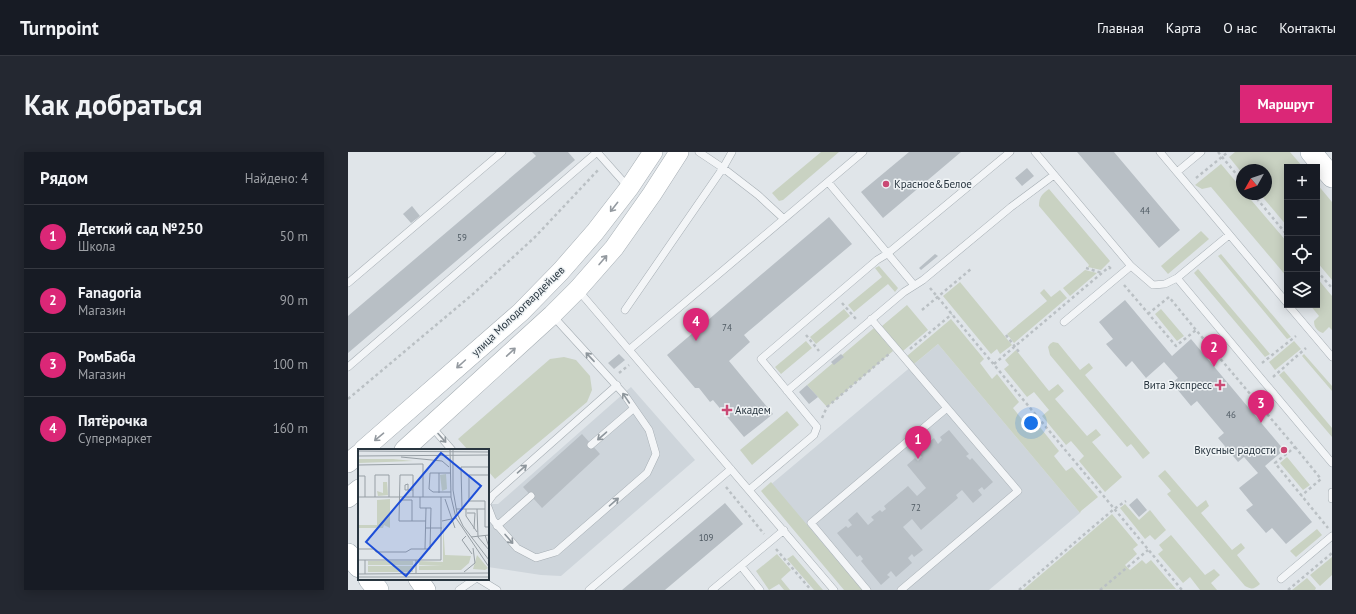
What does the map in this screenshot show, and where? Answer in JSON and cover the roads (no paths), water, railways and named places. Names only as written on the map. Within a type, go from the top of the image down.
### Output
[{"type":"main road","name":"улица Молодогвардейцев","points":[[364,449],[520,312],[562,271],[629,188],[652,152]]},
{"type":"main road","points":[[406,449],[552,315],[578,289],[614,248],[679,152]]},
{"type":"main road","points":[[1310,152],[1332,178]]},
{"type":"main road","points":[[562,271],[578,289]]},
{"type":"main road","points":[[348,463],[358,455]]},
{"type":"main road","points":[[348,498],[358,490]]},
{"type":"main road","points":[[348,554],[358,566]]},
{"type":"main road","points":[[370,580],[378,590]]},
{"type":"main road","points":[[419,580],[426,590]]},
{"type":"lane","points":[[348,283],[502,152]]},
{"type":"lane","points":[[348,367],[597,152],[629,188]]},
{"type":"lane","points":[[699,152],[723,168],[758,195],[784,219]]},
{"type":"lane","points":[[625,310],[723,168],[732,152]]},
{"type":"lane","points":[[630,349],[863,152]]},
{"type":"lane","points":[[749,490],[814,435],[817,427],[761,359],[877,260],[887,254],[1010,152]]},
{"type":"lane","points":[[1035,152],[1130,266],[1153,285],[1165,284],[1177,278],[1229,235]]},
{"type":"lane","points":[[1160,152],[1284,299]]},
{"type":"lane","points":[[1177,172],[1201,152]]},
{"type":"lane","points":[[787,391],[871,319],[914,285],[923,280],[1011,207],[1054,175]]},
{"type":"lane","points":[[828,182],[914,285]]},
{"type":"lane","points":[[1064,322],[1130,266]]},
{"type":"lane","points":[[1177,278],[1332,463]]},
{"type":"lane","points":[[578,289],[834,590]]},
{"type":"lane","points":[[1291,308],[1332,357]]},
{"type":"lane","points":[[489,510],[497,526],[517,548],[536,558],[556,552],[648,473],[656,454],[649,430],[617,385],[552,315]]},
{"type":"lane","points":[[871,319],[1018,491],[901,590]]},
{"type":"lane","points":[[490,492],[617,385]]},
{"type":"lane","points":[[867,590],[811,523],[947,408]]},
{"type":"lane","points":[[592,445],[633,409]]},
{"type":"lane","points":[[431,426],[451,449]]},
{"type":"lane","points":[[589,590],[731,469]]},
{"type":"lane","points":[[1332,492],[1332,499]]},
{"type":"lane","points":[[497,526],[531,496]]},
{"type":"lane","points":[[712,590],[784,530]]},
{"type":"lane","points":[[1281,579],[1332,534]]},
{"type":"lane","points":[[741,566],[760,590]]},
{"type":"lane","points":[[460,590],[474,580]]},
{"type":"lane","points":[[481,580],[497,590]]},
{"type":"place","name":"Красное&Белое","points":[[886,184]]},
{"type":"place","name":"Пятёрочка","points":[[696,341]]},
{"type":"place","name":"Fanagoria","points":[[1214,367]]},
{"type":"place","name":"Вита Экспресс","points":[[1220,385]]},
{"type":"place","name":"Академ","points":[[727,410]]},
{"type":"place","name":"РомБаба","points":[[1261,423]]},
{"type":"place","name":"Вкусные радости","points":[[1284,450]]},
{"type":"place","name":"Детский сад №250","points":[[918,459]]}]
